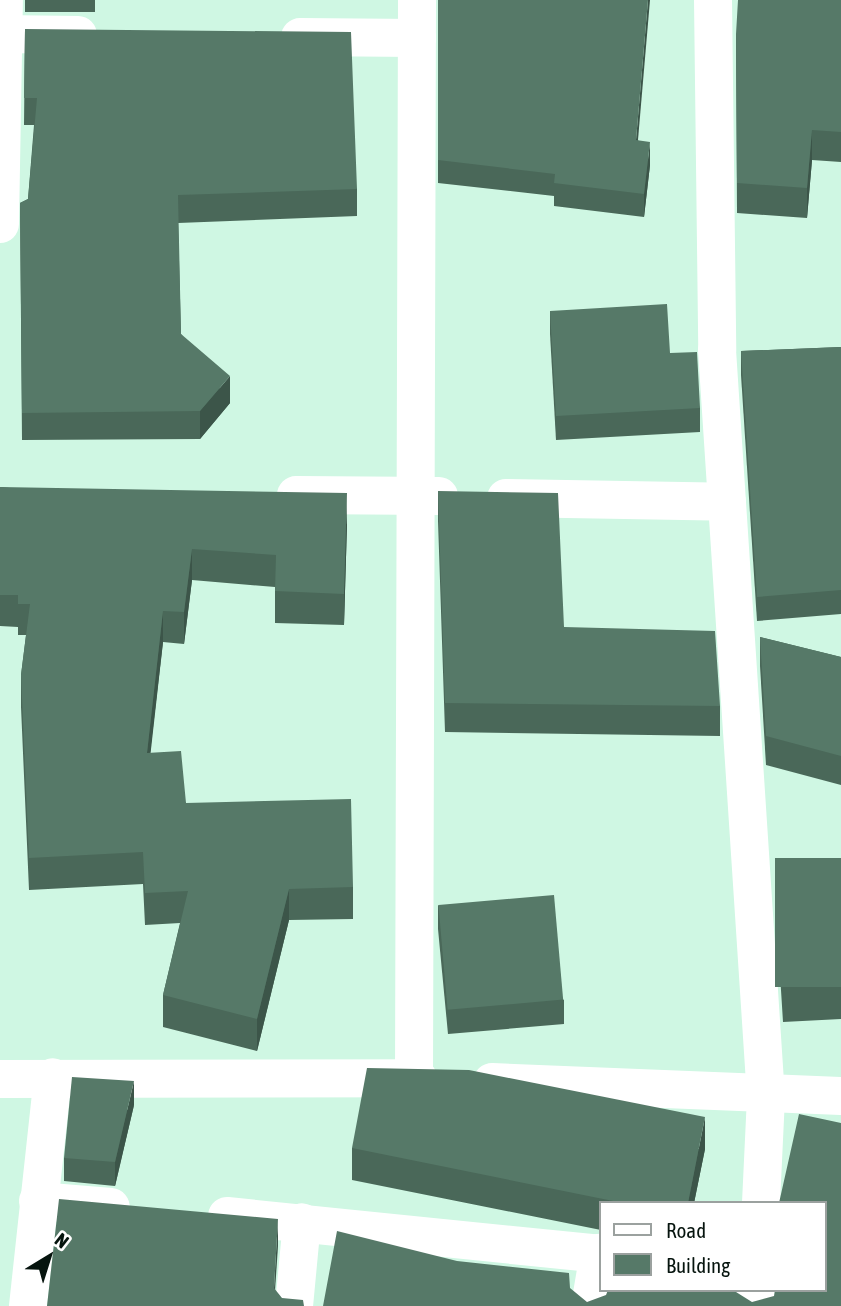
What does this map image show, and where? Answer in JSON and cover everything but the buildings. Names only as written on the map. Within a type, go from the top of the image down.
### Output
[{"type":"street","points":[[414,1078],[417,0]]},
{"type":"street","points":[[713,0],[717,350],[766,1097],[761,1201]]},
{"type":"street","points":[[0,224],[3,23],[114,35]]},
{"type":"street","points":[[265,36],[417,38]]},
{"type":"street","points":[[263,495],[727,502]]},
{"type":"street","points":[[27,1306],[54,1077]]},
{"type":"street","points":[[0,1079],[414,1078],[766,1097],[841,1096]]},
{"type":"street","points":[[38,1201],[149,1210]]},
{"type":"street","points":[[190,1213],[302,1222],[600,1254],[590,1306]]},
{"type":"street","points":[[294,1306],[302,1222]]}]
